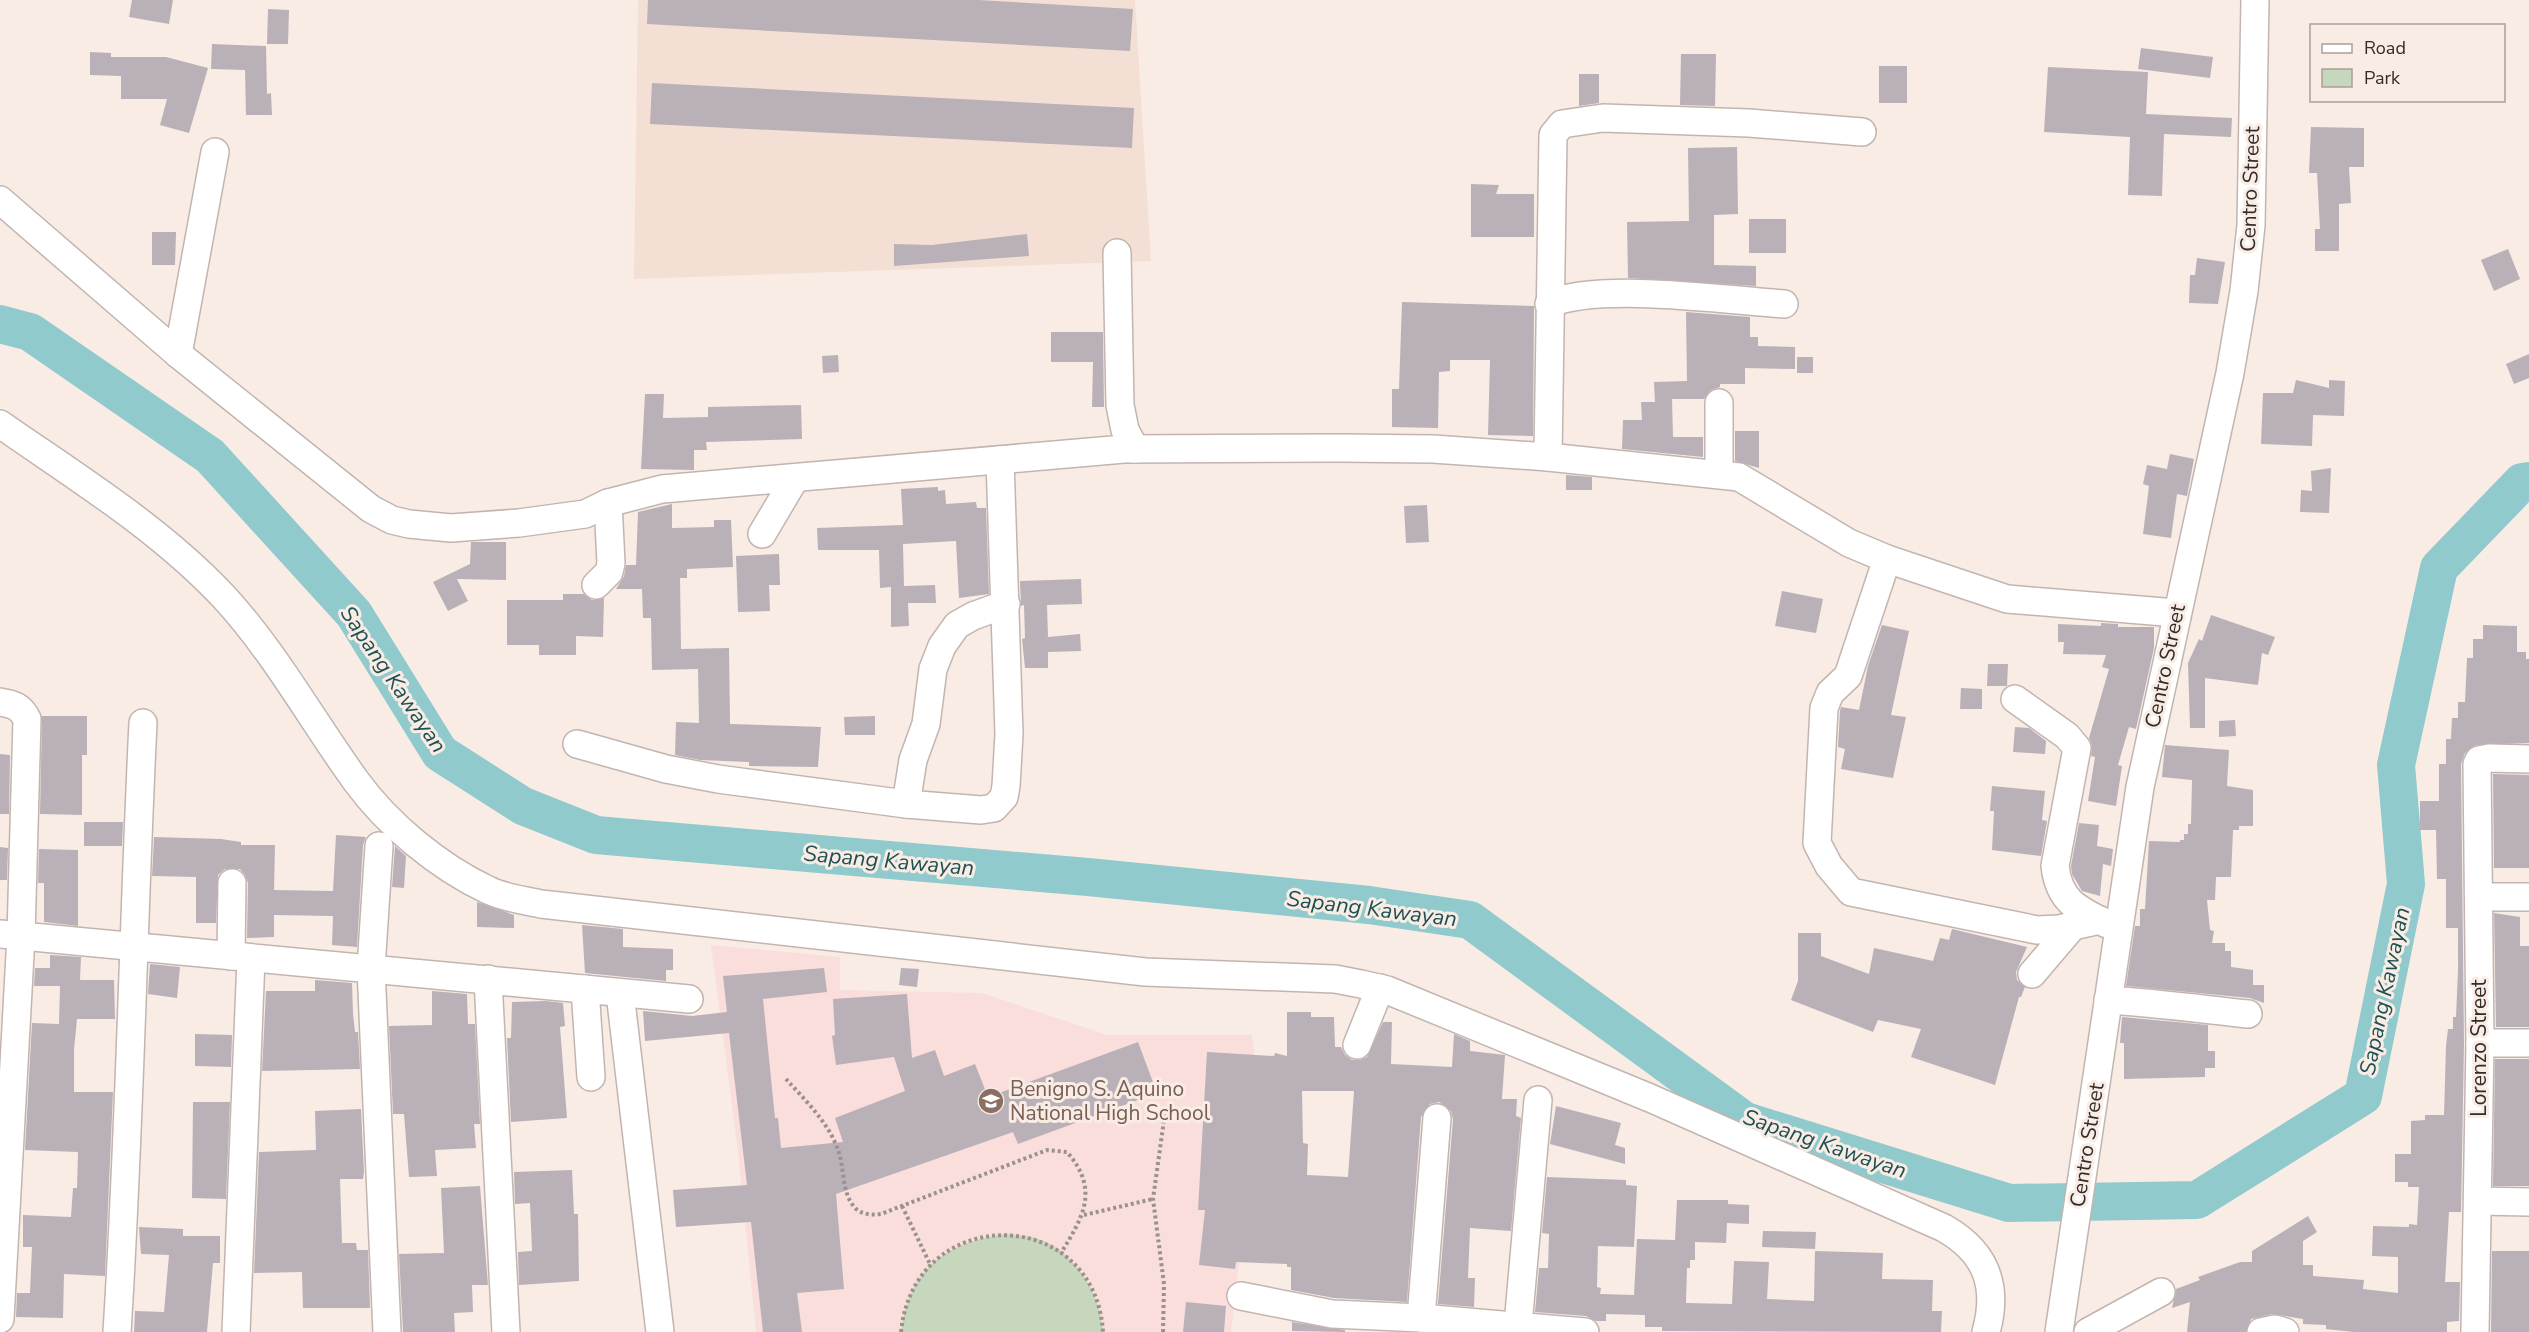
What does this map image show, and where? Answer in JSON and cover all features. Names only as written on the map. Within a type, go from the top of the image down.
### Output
[{"type":"street","name":"Centro Street","points":[[2059,1332],[2108,1000],[2109,925],[2229,373],[2244,291],[2251,225],[2254,0]]},
{"type":"street","points":[[1548,457],[1553,135],[1562,124],[1603,118],[1749,123],[1862,132]]},
{"type":"street","points":[[178,354],[215,152]]},
{"type":"street","points":[[0,200],[178,354],[371,509],[392,520],[451,528],[519,523],[585,514],[608,503],[663,489],[794,480],[1135,449],[1433,449],[1548,457],[1719,473],[1739,477],[1759,487],[1821,528],[1887,559],[2007,599],[2176,613]]},
{"type":"street","points":[[1118,253],[1119,405],[1125,430],[1135,449]]},
{"type":"street","points":[[1549,304],[1564,297],[1598,295],[1675,296],[1784,304]]},
{"type":"street","points":[[1719,403],[1719,473]]},
{"type":"street","points":[[0,424],[161,539],[194,568],[259,636],[357,782],[383,812],[416,842],[461,875],[490,891],[541,904],[1134,971],[1335,979],[1380,988],[1650,1098],[1944,1228],[1964,1239],[1975,1250],[1986,1274],[1991,1304],[1986,1332]]},
{"type":"street","points":[[577,744],[666,769],[718,779],[906,804],[981,810],[994,808],[1004,797],[1009,734],[1000,460]]},
{"type":"street","points":[[762,534],[794,480]]},
{"type":"street","points":[[596,585],[609,572],[611,563],[608,503]]},
{"type":"street","points":[[1887,559],[1848,676],[1830,693],[1824,708],[1817,843],[1829,866],[1851,892],[2037,930],[2109,925]]},
{"type":"street","points":[[906,804],[913,760],[926,724],[933,669],[942,646],[957,625],[1006,604]]},
{"type":"street","points":[[2015,699],[2067,736],[2077,748],[2055,866],[2057,885],[2070,903],[2109,925]]},
{"type":"street","points":[[0,702],[12,704],[23,710],[27,719],[10,935],[0,1319]]},
{"type":"street","points":[[117,1332],[130,1082],[132,948],[143,723]]},
{"type":"street","name":"Lorenzo Street","points":[[2475,1332],[2480,1043],[2477,764],[2479,760],[2488,758],[2529,759]]},
{"type":"street","points":[[379,846],[370,968],[387,1332]]},
{"type":"street","points":[[232,883],[241,958],[236,1332]]},
{"type":"street","points":[[2479,897],[2529,897]]},
{"type":"street","points":[[2032,974],[2072,927]]},
{"type":"street","points":[[10,935],[689,999]]},
{"type":"street","points":[[488,979],[506,1332]]},
{"type":"street","points":[[1357,1045],[1380,988]]},
{"type":"street","points":[[585,989],[591,1077]]},
{"type":"street","points":[[620,993],[660,1332]]},
{"type":"street","points":[[2108,1000],[2172,1004],[2202,1011],[2248,1014]]},
{"type":"street","points":[[2480,1043],[2529,1043]]},
{"type":"street","points":[[1518,1325],[1538,1100]]},
{"type":"street","points":[[1421,1318],[1437,1118]]},
{"type":"street","points":[[2478,1202],[2529,1202]]},
{"type":"street","points":[[2088,1332],[2161,1292]]},
{"type":"street","points":[[1241,1296],[1332,1314],[1421,1318],[1585,1332]]},
{"type":"path","points":[[786,1079],[831,1135],[838,1149],[850,1202],[858,1210],[869,1215],[881,1214],[1036,1154],[1059,1149],[1067,1152],[1079,1170],[1086,1195],[1084,1215],[1060,1253]]},
{"type":"path","points":[[1163,1332],[1164,1284],[1152,1199],[1165,1113]]},
{"type":"path","points":[[1084,1215],[1152,1199]]},
{"type":"path","points":[[902,1206],[930,1264]]},
{"type":"path","points":[[901,1332],[903,1315],[912,1289],[930,1264],[953,1247],[978,1238],[1008,1234],[1037,1239],[1060,1253],[1082,1273],[1096,1297],[1102,1317],[1103,1332]]},
{"type":"shaded area","points":[[638,0],[1135,0],[1151,261],[634,279]]},
{"type":"shaded area","name":"Benigno S. Aquino National High School","points":[[711,945],[840,957],[840,990],[982,993],[1107,1035],[1252,1035],[1254,1050],[1239,1263],[1231,1332],[756,1332],[738,1152]]},
{"type":"green space","points":[[1008,1234],[1036,1238],[1050,1244],[1073,1263],[1091,1289],[1097,1303],[1103,1332],[901,1332],[905,1310],[912,1291],[922,1275],[935,1262],[950,1251],[967,1243]]},
{"type":"building","points":[[132,0],[173,0],[169,24],[129,17]]},
{"type":"building","points":[[648,0],[978,0],[1133,9],[1130,51],[647,24]]},
{"type":"building","points":[[268,9],[289,10],[288,44],[267,44]]},
{"type":"building","points":[[212,44],[266,46],[267,94],[271,93],[272,115],[246,115],[245,70],[211,69]]},
{"type":"building","points":[[2141,48],[2213,57],[2210,78],[2138,69]]},
{"type":"building","points":[[90,52],[111,53],[111,57],[166,57],[208,68],[189,133],[160,125],[167,99],[121,99],[121,76],[90,75]]},
{"type":"building","points":[[1681,54],[1716,54],[1715,106],[1680,105]]},
{"type":"building","points":[[1879,66],[1907,66],[1907,103],[1879,103]]},
{"type":"building","points":[[2048,67],[2148,72],[2146,114],[2232,118],[2231,137],[2164,134],[2162,196],[2128,195],[2130,137],[2044,132]]},
{"type":"building","points":[[1579,74],[1599,74],[1599,103],[1579,106]]},
{"type":"building","points":[[652,83],[1134,108],[1132,148],[650,124]]},
{"type":"building","points":[[2311,127],[2364,128],[2364,167],[2349,167],[2351,203],[2339,204],[2339,251],[2315,251],[2315,229],[2320,229],[2317,173],[2309,173]]},
{"type":"building","points":[[1737,147],[1738,214],[1714,215],[1714,265],[1756,266],[1756,286],[1628,278],[1627,222],[1689,221],[1688,148]]},
{"type":"building","points":[[1471,184],[1499,185],[1496,194],[1534,194],[1534,237],[1471,237]]},
{"type":"building","points":[[1749,219],[1786,219],[1786,253],[1749,253]]},
{"type":"building","points":[[152,232],[176,232],[175,265],[152,265]]},
{"type":"building","points":[[1027,234],[1029,256],[894,266],[894,244],[932,245]]},
{"type":"building","points":[[2508,249],[2520,279],[2494,291],[2481,260]]},
{"type":"building","points":[[2197,258],[2225,262],[2218,304],[2189,303],[2190,275],[2195,275]]},
{"type":"building","points":[[1402,302],[1534,306],[1533,436],[1488,435],[1490,360],[1450,360],[1450,371],[1439,372],[1438,428],[1392,427],[1392,389],[1399,389]]},
{"type":"building","points":[[1686,312],[1750,317],[1750,337],[1758,337],[1758,346],[1795,347],[1795,369],[1745,368],[1745,384],[1720,384],[1720,387],[1711,390],[1704,399],[1672,399],[1673,437],[1703,437],[1703,457],[1622,449],[1623,420],[1642,420],[1641,402],[1655,402],[1654,382],[1687,381]]},
{"type":"building","points":[[1051,332],[1103,332],[1104,407],[1092,407],[1093,362],[1051,362]]},
{"type":"building","points":[[2529,354],[2529,378],[2514,384],[2506,364]]},
{"type":"building","points":[[838,355],[839,372],[823,373],[822,356]]},
{"type":"building","points":[[1797,357],[1813,357],[1813,373],[1797,373]]},
{"type":"building","points":[[2296,380],[2329,388],[2329,380],[2345,381],[2344,416],[2313,415],[2312,446],[2261,444],[2263,393],[2293,393]]},
{"type":"building","points":[[645,394],[664,394],[663,418],[708,417],[708,407],[801,405],[802,439],[706,442],[707,450],[694,450],[694,470],[641,469]]},
{"type":"building","points":[[1735,431],[1759,431],[1759,468],[1735,461]]},
{"type":"building","points":[[2170,454],[2194,459],[2187,496],[2177,494],[2171,538],[2143,534],[2149,486],[2143,484],[2147,465],[2167,469]]},
{"type":"building","points":[[2331,468],[2329,513],[2300,512],[2301,490],[2312,491],[2311,471]]},
{"type":"building","points":[[1566,475],[1592,477],[1592,490],[1566,490]]},
{"type":"building","points":[[938,487],[938,491],[945,490],[946,504],[976,502],[977,508],[986,508],[989,594],[959,598],[956,541],[903,544],[904,586],[935,585],[936,603],[908,603],[909,626],[891,627],[891,587],[880,588],[879,550],[818,550],[817,528],[903,525],[901,489]]},
{"type":"building","points":[[672,504],[672,528],[714,527],[714,520],[731,520],[733,567],[687,569],[687,578],[680,578],[681,649],[729,648],[730,724],[821,727],[818,767],[749,766],[749,762],[700,760],[675,755],[676,722],[699,723],[698,669],[652,670],[651,618],[643,618],[642,589],[616,589],[624,576],[626,565],[636,565],[638,512]]},
{"type":"building","points":[[1427,505],[1429,542],[1406,543],[1404,506]]},
{"type":"building","points":[[471,542],[506,542],[506,580],[457,579],[468,601],[448,611],[433,582],[470,564]]},
{"type":"building","points":[[779,554],[780,585],[769,585],[770,611],[738,612],[736,556]]},
{"type":"building","points":[[1081,579],[1082,604],[1047,605],[1048,637],[1080,634],[1081,651],[1048,652],[1048,668],[1025,668],[1022,639],[1025,638],[1024,605],[1021,606],[1020,581]]},
{"type":"building","points":[[1782,591],[1823,599],[1816,633],[1775,626]]},
{"type":"building","points":[[563,594],[584,594],[592,600],[604,598],[603,637],[576,636],[576,655],[539,655],[539,645],[507,645],[507,600],[563,600]]},
{"type":"building","points":[[2211,615],[2275,637],[2268,655],[2262,653],[2258,685],[2205,678],[2205,728],[2190,728],[2188,663],[2199,639],[2202,641]]},
{"type":"building","points":[[2101,623],[2118,624],[2118,627],[2154,627],[2154,648],[2136,729],[2129,727],[2118,765],[2122,766],[2116,806],[2088,801],[2095,757],[2091,756],[2092,745],[2089,738],[2109,669],[2102,667],[2106,655],[2063,654],[2064,642],[2058,642],[2058,624],[2101,626]]},
{"type":"building","points":[[1882,625],[1909,631],[1891,715],[1906,717],[1893,778],[1841,769],[1845,749],[1838,747],[1841,707],[1859,710],[1868,666]]},
{"type":"building","points":[[2483,625],[2517,626],[2517,652],[2526,652],[2526,659],[2529,659],[2529,743],[2476,745],[2465,753],[2461,764],[2464,1043],[2461,1212],[2449,1212],[2445,1282],[2460,1282],[2459,1321],[2447,1322],[2447,1332],[2354,1332],[2326,1329],[2326,1325],[2303,1324],[2303,1319],[2272,1314],[2251,1319],[2246,1332],[2187,1332],[2190,1302],[2172,1308],[2176,1289],[2200,1280],[2198,1277],[2240,1262],[2252,1262],[2252,1251],[2308,1216],[2317,1232],[2303,1241],[2303,1265],[2313,1265],[2313,1276],[2364,1280],[2363,1289],[2398,1293],[2398,1257],[2372,1256],[2373,1226],[2409,1227],[2409,1224],[2417,1225],[2419,1187],[2408,1187],[2408,1182],[2395,1182],[2395,1154],[2411,1154],[2411,1121],[2425,1120],[2425,1115],[2444,1115],[2448,1029],[2453,1029],[2453,1017],[2456,1017],[2458,928],[2446,928],[2446,879],[2437,879],[2436,830],[2420,830],[2420,801],[2439,801],[2439,764],[2446,764],[2446,739],[2451,739],[2452,718],[2458,718],[2458,702],[2465,702],[2467,658],[2473,658],[2473,639],[2483,639]]},
{"type":"building","points":[[1988,664],[2008,664],[2007,686],[1987,686]]},
{"type":"building","points":[[1961,688],[1982,689],[1982,709],[1960,709]]},
{"type":"building","points":[[42,716],[87,716],[87,755],[82,755],[82,815],[40,814]]},
{"type":"building","points":[[875,716],[875,735],[845,735],[844,717]]},
{"type":"building","points":[[2235,720],[2236,736],[2219,737],[2219,721]]},
{"type":"building","points":[[2015,727],[2029,728],[2046,741],[2045,754],[2013,752]]},
{"type":"building","points":[[2165,745],[2229,750],[2227,786],[2253,790],[2253,826],[2239,826],[2239,830],[2233,830],[2231,877],[2216,877],[2215,900],[2207,900],[2210,930],[2214,931],[2212,943],[2225,943],[2225,951],[2231,951],[2231,967],[2253,970],[2253,985],[2264,985],[2264,1003],[2250,998],[2126,986],[2135,926],[2140,926],[2140,909],[2145,909],[2149,841],[2180,842],[2184,840],[2184,834],[2188,834],[2188,824],[2191,824],[2192,780],[2162,777]]},
{"type":"building","points":[[0,754],[10,755],[9,814],[0,814]]},
{"type":"building","points":[[2493,774],[2529,775],[2529,868],[2494,868]]},
{"type":"building","points":[[1992,786],[2045,791],[2042,820],[2047,821],[2041,856],[1992,850],[1994,811],[1990,811]]},
{"type":"building","points":[[84,822],[123,822],[122,846],[84,846]]},
{"type":"building","points":[[2079,823],[2099,825],[2097,846],[2113,849],[2111,866],[2103,864],[2100,896],[2082,891],[2072,874],[2071,866]]},
{"type":"building","points":[[336,835],[366,837],[363,845],[357,947],[332,945],[333,916],[274,915],[274,937],[247,938],[248,883],[240,869],[225,869],[218,875],[216,923],[196,923],[196,877],[152,876],[154,837],[221,839],[241,842],[241,845],[275,845],[274,890],[333,891]]},
{"type":"building","points":[[395,846],[406,856],[404,888],[392,887]]},
{"type":"building","points":[[0,847],[8,848],[7,880],[0,880]]},
{"type":"building","points":[[39,849],[78,850],[78,926],[44,922],[44,883],[38,883]]},
{"type":"building","points":[[477,902],[514,915],[514,928],[477,927]]},
{"type":"building","points":[[2494,913],[2520,917],[2520,946],[2529,946],[2529,1027],[2496,1027]]},
{"type":"building","points":[[582,925],[623,929],[623,947],[673,949],[673,970],[666,970],[666,981],[585,973]]},
{"type":"building","points":[[1952,929],[2027,947],[2016,972],[2017,980],[2025,987],[2019,997],[1995,1085],[1911,1057],[1921,1029],[1878,1020],[1873,1032],[1791,1000],[1798,981],[1798,933],[1821,933],[1821,956],[1869,974],[1874,948],[1933,961],[1940,938],[1949,940]]},
{"type":"building","points":[[50,955],[81,957],[80,980],[114,980],[115,1019],[77,1019],[74,1050],[74,1092],[113,1092],[105,1276],[64,1274],[63,1318],[16,1317],[17,1293],[30,1293],[32,1247],[23,1247],[23,1215],[71,1217],[73,1188],[77,1188],[78,1152],[25,1150],[32,1023],[59,1024],[60,986],[34,986],[35,968],[50,968]]},
{"type":"building","points":[[150,964],[180,967],[177,998],[148,994]]},
{"type":"building","points":[[824,968],[827,992],[763,999],[775,1118],[778,1118],[781,1148],[843,1142],[835,1118],[905,1091],[894,1057],[836,1065],[832,1036],[835,1035],[833,999],[907,994],[912,1058],[935,1050],[944,1076],[975,1064],[988,1097],[1138,1042],[1157,1093],[1018,1144],[1013,1132],[836,1194],[844,1289],[797,1293],[802,1332],[763,1332],[751,1222],[676,1227],[673,1190],[747,1185],[729,1033],[645,1041],[643,1011],[692,1016],[727,1012],[723,976]]},
{"type":"building","points":[[901,968],[919,969],[917,987],[899,985]]},
{"type":"building","points":[[315,980],[352,983],[353,1014],[355,1032],[358,1032],[360,1069],[262,1071],[266,991],[315,991]]},
{"type":"building","points":[[432,991],[467,994],[468,1024],[475,1024],[480,1124],[474,1124],[476,1148],[435,1150],[437,1176],[409,1177],[404,1114],[393,1114],[389,1026],[432,1025]]},
{"type":"building","points":[[512,1002],[563,1003],[565,1026],[560,1027],[567,1118],[511,1122],[507,1038],[511,1038]]},
{"type":"building","points":[[1287,1012],[1311,1012],[1311,1017],[1334,1017],[1335,1047],[1341,1047],[1345,1055],[1352,1060],[1367,1057],[1383,1022],[1392,1022],[1391,1064],[1452,1067],[1454,1034],[1470,1041],[1470,1051],[1505,1055],[1502,1099],[1517,1099],[1516,1116],[1521,1118],[1511,1231],[1470,1228],[1468,1278],[1475,1278],[1474,1307],[1438,1304],[1453,1119],[1451,1111],[1439,1102],[1430,1104],[1421,1117],[1407,1302],[1334,1298],[1291,1290],[1291,1267],[1287,1267],[1287,1264],[1236,1262],[1235,1269],[1199,1265],[1205,1210],[1198,1210],[1207,1052],[1274,1056],[1275,1053],[1287,1056]],"holes":[[[1302,1091],[1354,1091],[1348,1177],[1307,1175],[1308,1144],[1303,1143]]]},
{"type":"building","points":[[2122,1017],[2208,1025],[2208,1051],[2215,1051],[2215,1068],[2205,1068],[2205,1077],[2124,1079],[2124,1043],[2120,1043]]},
{"type":"building","points":[[195,1034],[232,1035],[231,1067],[195,1066]]},
{"type":"building","points":[[2495,1059],[2529,1059],[2529,1186],[2493,1186]]},
{"type":"building","points":[[193,1102],[230,1102],[226,1199],[192,1198]]},
{"type":"building","points":[[1556,1106],[1621,1123],[1615,1145],[1625,1148],[1625,1164],[1550,1144]]},
{"type":"building","points":[[361,1109],[364,1172],[363,1179],[340,1179],[342,1243],[356,1243],[357,1250],[368,1250],[370,1308],[303,1308],[302,1272],[254,1273],[259,1152],[316,1150],[315,1111]]},
{"type":"building","points":[[572,1170],[574,1214],[578,1214],[579,1281],[519,1285],[518,1252],[532,1251],[530,1203],[515,1204],[514,1172]]},
{"type":"building","points":[[1547,1177],[1626,1180],[1626,1185],[1637,1186],[1634,1247],[1598,1246],[1597,1287],[1601,1288],[1600,1294],[1634,1295],[1637,1239],[1675,1240],[1677,1200],[1728,1200],[1728,1204],[1749,1205],[1749,1224],[1727,1223],[1726,1243],[1695,1242],[1695,1260],[1690,1260],[1690,1268],[1687,1268],[1686,1303],[1732,1304],[1734,1261],[1769,1262],[1767,1299],[1814,1301],[1815,1251],[1883,1253],[1882,1279],[1933,1280],[1932,1311],[1942,1311],[1941,1332],[1662,1331],[1662,1327],[1645,1327],[1645,1315],[1606,1314],[1606,1321],[1596,1321],[1586,1316],[1535,1312],[1539,1268],[1548,1268],[1549,1234],[1542,1233]]},
{"type":"building","points":[[480,1186],[488,1285],[472,1285],[473,1312],[454,1313],[455,1332],[403,1332],[399,1254],[444,1253],[441,1188]]},
{"type":"building","points":[[139,1227],[183,1229],[183,1236],[220,1236],[220,1263],[213,1263],[207,1332],[134,1332],[135,1311],[164,1312],[169,1255],[141,1254]]},
{"type":"building","points":[[1763,1231],[1816,1232],[1815,1249],[1762,1247]]},
{"type":"building","points":[[2492,1251],[2529,1251],[2529,1332],[2491,1332]]},
{"type":"building","points":[[1186,1302],[1226,1306],[1224,1332],[1183,1332]]},
{"type":"building","points":[[1292,1322],[1345,1330],[1345,1332],[1292,1331]]},
{"type":"waterway","name":"Sapang Kawayan","points":[[0,324],[30,332],[210,456],[354,614],[440,753],[523,806],[596,835],[1088,877],[1369,905],[1470,920],[1745,1121],[2009,1203],[2197,1200],[2363,1096],[2406,884],[2396,765],[2439,568],[2522,482],[2529,481]]},
{"type":"place","name":"Benigno S. Aquino National High School","points":[[991,1101]]}]
